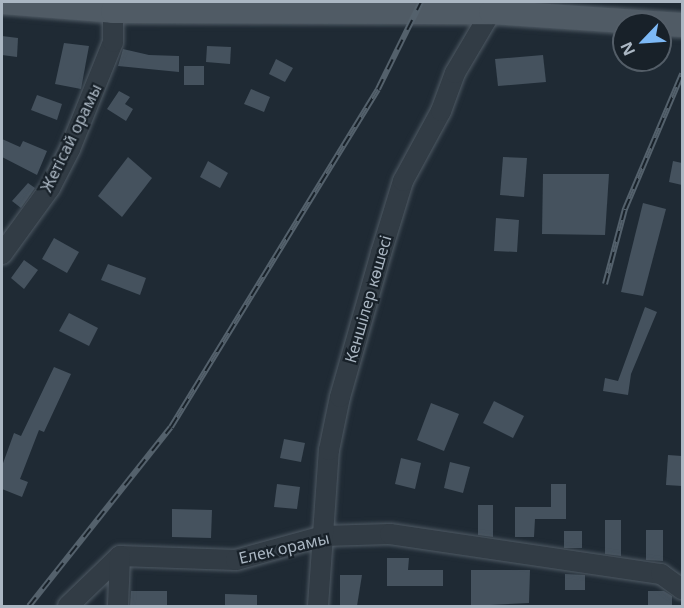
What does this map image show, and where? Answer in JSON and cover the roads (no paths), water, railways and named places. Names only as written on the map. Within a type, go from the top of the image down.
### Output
[{"type":"main road","points":[[2,2],[113,11],[244,5],[490,12],[682,25]]},
{"type":"street","name":"Жетісай орамы","points":[[2,254],[50,188],[80,127],[113,42],[113,11]]},
{"type":"street","name":"Кеншілер көшесі","points":[[318,606],[329,450],[340,397],[398,198],[441,111],[455,74],[490,12]]},
{"type":"street","name":"Елек орамы","points":[[120,556],[236,560],[323,536],[390,534],[661,574],[682,589]]},
{"type":"street","points":[[68,606],[120,556]]},
{"type":"street","points":[[118,606],[120,556]]},
{"type":"railway","points":[[29,606],[171,427],[378,89],[421,2]]},
{"type":"railway","points":[[605,284],[625,209],[682,74]]}]
